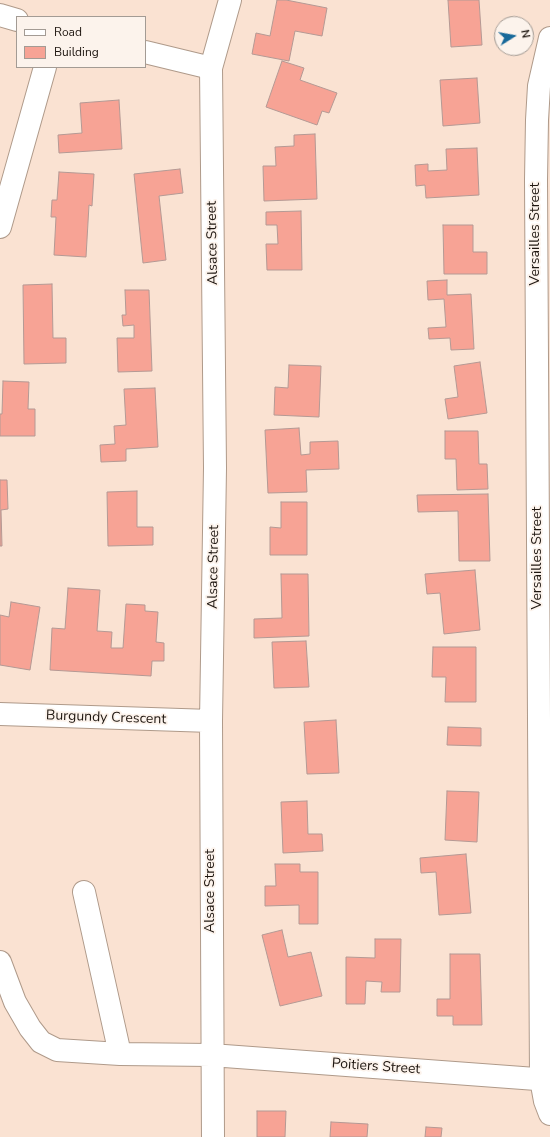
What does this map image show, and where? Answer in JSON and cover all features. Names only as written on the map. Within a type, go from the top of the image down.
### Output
[{"type":"street","name":"Alsace Street","points":[[213,1137],[211,1055],[211,721],[215,468],[211,68],[230,0]]},
{"type":"street","points":[[0,15],[16,20]]},
{"type":"street","name":"Versailles Street","points":[[550,38],[539,86],[536,142],[545,1101],[550,1114]]},
{"type":"street","points":[[146,52],[211,68]]},
{"type":"street","points":[[0,227],[44,68]]},
{"type":"street","name":"Burgundy Crescent","points":[[0,714],[211,721]]},
{"type":"street","points":[[84,892],[120,1054]]},
{"type":"street","name":"Poitiers Street","points":[[0,962],[15,1002],[30,1028],[41,1042],[57,1050],[120,1054],[211,1055],[545,1079]]},
{"type":"building","points":[[277,0],[286,0],[327,8],[322,36],[295,31],[289,61],[252,54],[256,33],[270,36]]},
{"type":"building","points":[[448,0],[479,0],[482,45],[451,47]]},
{"type":"building","points":[[282,61],[304,68],[300,80],[337,93],[329,113],[322,111],[317,125],[266,107]]},
{"type":"building","points":[[477,78],[480,123],[443,126],[440,80]]},
{"type":"building","points":[[119,100],[122,149],[59,153],[58,135],[82,133],[80,103]]},
{"type":"building","points":[[315,134],[317,199],[264,201],[263,166],[276,166],[275,147],[294,146],[294,135]]},
{"type":"building","points":[[477,148],[479,195],[426,198],[425,185],[416,186],[415,165],[428,164],[428,171],[447,170],[446,149]]},
{"type":"building","points":[[180,169],[183,193],[159,196],[166,260],[143,263],[134,174]]},
{"type":"building","points":[[59,172],[94,174],[92,206],[89,205],[86,257],[54,255],[56,217],[51,217],[52,200],[57,200]]},
{"type":"building","points":[[301,211],[302,270],[267,270],[266,244],[278,244],[277,225],[266,225],[266,212]]},
{"type":"building","points":[[443,225],[473,225],[473,252],[487,252],[487,274],[444,274]]},
{"type":"building","points":[[447,280],[447,295],[471,294],[474,349],[451,350],[450,338],[429,339],[428,328],[446,327],[444,299],[428,300],[427,281]]},
{"type":"building","points":[[52,284],[53,338],[66,338],[66,363],[24,364],[23,285]]},
{"type":"building","points":[[125,290],[149,290],[152,371],[118,372],[117,338],[134,338],[134,325],[123,326],[122,315],[126,315]]},
{"type":"building","points":[[480,362],[487,413],[448,419],[445,399],[458,397],[454,366]]},
{"type":"building","points":[[289,365],[321,366],[319,417],[274,415],[275,387],[288,388]]},
{"type":"building","points":[[3,381],[29,382],[28,409],[35,409],[35,436],[0,436]]},
{"type":"building","points":[[155,388],[158,447],[126,449],[126,461],[101,462],[100,445],[115,444],[114,426],[126,425],[124,389]]},
{"type":"building","points":[[299,428],[301,455],[310,454],[310,442],[338,441],[339,469],[306,470],[307,492],[268,493],[265,430]]},
{"type":"building","points":[[445,431],[478,431],[479,464],[487,464],[488,489],[457,490],[456,459],[445,459]]},
{"type":"building","points":[[0,480],[7,480],[8,509],[1,510],[2,546],[0,546]]},
{"type":"building","points":[[137,491],[137,527],[153,527],[153,545],[108,546],[107,492]]},
{"type":"building","points":[[488,494],[490,561],[459,561],[458,511],[418,512],[417,495]]},
{"type":"building","points":[[281,502],[307,502],[307,555],[270,555],[270,527],[281,528]]},
{"type":"building","points":[[475,570],[480,630],[444,634],[440,593],[427,594],[425,574]]},
{"type":"building","points":[[281,574],[308,574],[309,636],[254,638],[254,619],[282,618]]},
{"type":"building","points":[[68,588],[100,590],[97,631],[112,632],[111,648],[123,648],[126,604],[145,605],[145,611],[158,612],[156,642],[164,643],[164,661],[152,661],[151,676],[50,670],[52,628],[65,629]]},
{"type":"building","points":[[11,602],[40,607],[30,670],[0,665],[0,615],[9,617]]},
{"type":"building","points":[[306,641],[309,687],[274,688],[272,642]]},
{"type":"building","points":[[433,647],[476,647],[476,702],[445,702],[446,677],[432,677]]},
{"type":"building","points":[[336,720],[339,773],[307,774],[304,722]]},
{"type":"building","points":[[448,727],[481,728],[481,746],[447,745]]},
{"type":"building","points":[[447,791],[479,792],[477,842],[445,840]]},
{"type":"building","points":[[307,801],[308,834],[322,834],[323,851],[283,853],[281,802]]},
{"type":"building","points":[[466,854],[471,913],[439,915],[436,872],[421,873],[420,858]]},
{"type":"building","points":[[275,864],[300,864],[300,872],[318,872],[318,924],[299,924],[299,905],[265,906],[265,886],[276,886]]},
{"type":"building","points":[[282,930],[288,957],[311,952],[322,996],[280,1006],[262,935]]},
{"type":"building","points":[[375,939],[401,939],[400,992],[381,992],[382,982],[366,981],[365,1004],[346,1004],[346,957],[375,958]]},
{"type":"building","points":[[450,954],[480,954],[482,1025],[453,1025],[453,1016],[437,1016],[437,999],[450,999]]},
{"type":"building","points":[[257,1111],[286,1111],[285,1137],[257,1137]]},
{"type":"building","points":[[331,1122],[368,1124],[367,1137],[330,1137]]},
{"type":"building","points":[[426,1127],[442,1128],[441,1137],[425,1137]]}]
